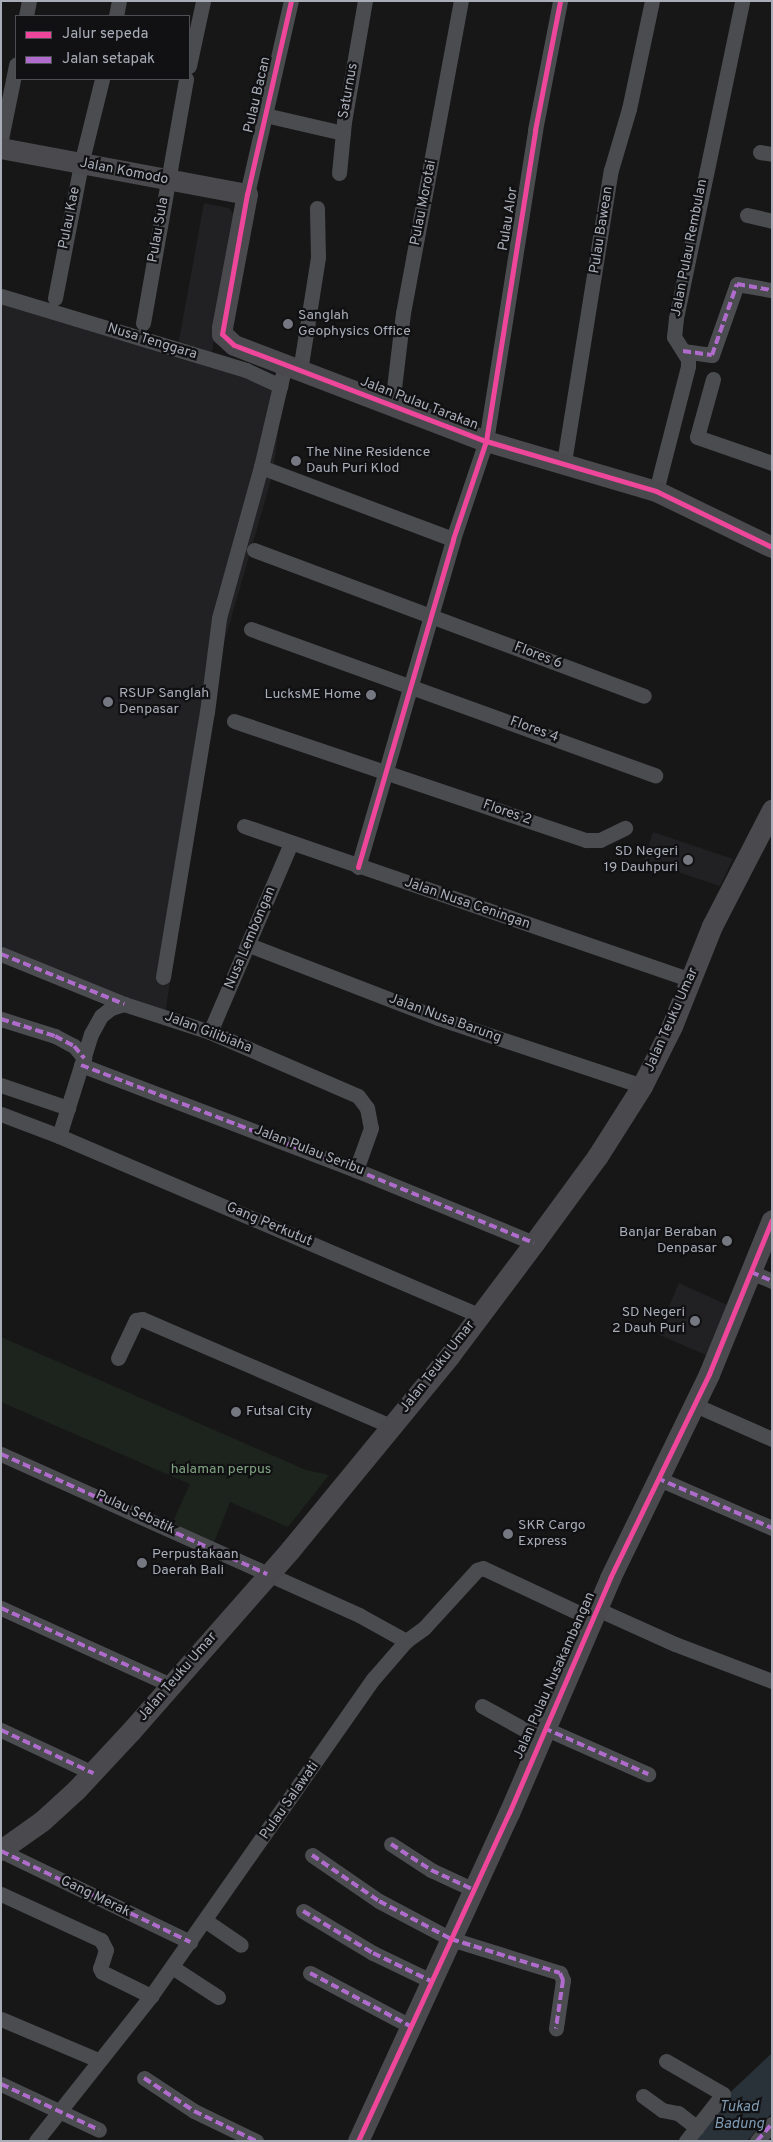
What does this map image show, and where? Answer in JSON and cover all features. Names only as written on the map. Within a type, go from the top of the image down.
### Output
[{"type":"street","points":[[26,15],[29,1]]},
{"type":"street","points":[[116,15],[119,1]]},
{"type":"street","points":[[190,61],[203,1]]},
{"type":"street","name":"Pulau Bacan","points":[[247,194],[291,1]]},
{"type":"street","name":"Saturnus","points":[[266,115],[344,132],[365,1]]},
{"type":"street","name":"Pulau Morotai","points":[[392,405],[403,313],[462,1]]},
{"type":"street","name":"Pulau Alor","points":[[358,867],[388,774],[453,539],[486,441],[535,130],[560,1]]},
{"type":"street","name":"Pulau Bawean","points":[[564,462],[611,170],[629,109],[652,1]]},
{"type":"street","name":"Jalan Pulau Rembulan","points":[[656,490],[688,366],[683,351],[674,337],[676,318],[742,1]]},
{"type":"street","points":[[1,139],[15,70]]},
{"type":"street","name":"Pulau Kae","points":[[55,298],[81,164],[102,80]]},
{"type":"street","name":"Pulau Sula","points":[[143,323],[186,80]]},
{"type":"street","points":[[339,173],[344,132]]},
{"type":"street","name":"Jalan Komodo","points":[[1,148],[247,194]]},
{"type":"street","name":"Jalan Pulau Tarakan","points":[[247,194],[222,334],[250,362],[292,368],[486,441],[656,490],[772,547]]},
{"type":"street","points":[[164,977],[207,712],[219,618],[261,467],[280,386],[292,368],[318,257],[317,208]]},
{"type":"street","points":[[747,215],[772,221]]},
{"type":"street","points":[[683,351],[712,355],[737,284],[772,290]]},
{"type":"street","name":"Nusa Tenggara","points":[[1,296],[250,362],[280,386]]},
{"type":"street","points":[[712,379],[696,437],[772,463]]},
{"type":"street","points":[[261,467],[453,539]]},
{"type":"street","name":"Flores 6","points":[[254,550],[644,696]]},
{"type":"street","name":"Flores 4","points":[[251,629],[655,775]]},
{"type":"street","name":"Flores 2","points":[[234,721],[592,842],[626,828]]},
{"type":"street","name":"Jalan Teuku Umar","points":[[1,1850],[42,1821],[93,1773],[267,1574],[391,1426],[534,1243],[597,1157],[642,1086],[672,1026],[715,919],[772,810]]},
{"type":"street","name":"Jalan Nusa Ceningan","points":[[244,826],[291,844],[691,980]]},
{"type":"street","name":"Nusa Lembongan","points":[[210,1032],[249,946],[291,844]]},
{"type":"street","name":"Jalan Nusa Barung","points":[[249,946],[438,1018],[642,1086]]},
{"type":"street","name":"Jalan Gilibiaha","points":[[1,954],[124,1004],[210,1032],[358,1096],[367,1108],[371,1128],[356,1170]]},
{"type":"street","points":[[59,1136],[91,1034],[102,1016],[111,1008],[124,1004]]},
{"type":"street","name":"Jalan Pulau Seribu","points":[[1,1019],[55,1036],[74,1046],[83,1061],[534,1243]]},
{"type":"street","points":[[1,1085],[68,1108]]},
{"type":"street","name":"Gang Perkutut","points":[[1,1114],[59,1136],[479,1315]]},
{"type":"street","name":"Jalan Pulau Nusakambangan","points":[[358,2141],[474,1890],[542,1733],[657,1478],[695,1405],[772,1220]]},
{"type":"street","points":[[751,1272],[772,1281]]},
{"type":"street","points":[[118,1358],[136,1320],[142,1318],[391,1426]]},
{"type":"street","points":[[695,1405],[772,1439]]},
{"type":"street","name":"Pulau Sebatik","points":[[1,1454],[358,1614],[406,1641]]},
{"type":"street","points":[[657,1478],[772,1528]]},
{"type":"street","name":"Pulau Salawati","points":[[36,2141],[59,2109],[151,1996],[206,1921],[374,1678],[406,1641],[424,1628],[477,1570],[483,1568],[595,1614]]},
{"type":"street","points":[[1,1608],[171,1684]]},
{"type":"street","points":[[595,1614],[772,1681]]},
{"type":"street","points":[[482,1706],[542,1733],[648,1774]]},
{"type":"street","points":[[1,1730],[93,1773]]},
{"type":"street","points":[[391,1844],[431,1870],[474,1890]]},
{"type":"street","name":"Gang Merak","points":[[1,1850],[190,1942]]},
{"type":"street","points":[[312,1855],[379,1901],[451,1939],[560,1973],[563,1980],[556,2028]]},
{"type":"street","points":[[1,1894],[101,1940],[106,1950],[100,1968],[102,1972],[151,1996]]},
{"type":"street","points":[[303,1911],[373,1953],[431,1981]]},
{"type":"street","points":[[206,1921],[241,1945]]},
{"type":"street","points":[[172,1967],[218,1997]]},
{"type":"street","points":[[310,1973],[410,2026]]},
{"type":"street","points":[[1,2019],[98,2060]]},
{"type":"street","points":[[666,2061],[723,2094],[686,2141]]},
{"type":"street","points":[[144,2078],[194,2112],[256,2141]]},
{"type":"street","points":[[1,2084],[59,2109],[99,2130]]},
{"type":"street","points":[[643,2096],[662,2110],[678,2113],[697,2128]]},
{"type":"street","points":[[757,2141],[772,2124]]},
{"type":"shaded area","points":[[204,203],[229,208],[238,221],[211,356],[178,346]]},
{"type":"shaded area","name":"RSUP Sanglah Denpasar","points":[[1,303],[284,386],[273,473],[222,650],[165,1014],[1,951]]},
{"type":"shaded area","name":"SD Negeri 19 Dauhpuri","points":[[653,832],[733,859],[720,886],[644,861]]},
{"type":"shaded area","name":"SD Negeri 2 Dauh Puri","points":[[679,1283],[734,1308],[708,1356],[657,1334]]},
{"type":"green space","name":"halaman perpus","points":[[1,1337],[306,1470],[329,1475],[288,1527],[230,1502],[213,1545],[171,1526],[190,1484],[1,1402]]},
{"type":"water","name":"Tukad Badung","points":[[772,2053],[772,2113],[747,2141],[694,2141],[721,2101]]},
{"type":"marked path","points":[[683,351],[712,355],[737,284],[772,290]]},
{"type":"marked path","points":[[1,954],[124,1004]]},
{"type":"marked path","points":[[1,1019],[55,1036],[74,1046],[84,1058]]},
{"type":"marked path","points":[[81,1065],[356,1170],[534,1243]]},
{"type":"marked path","points":[[751,1272],[772,1281]]},
{"type":"marked path","points":[[1,1454],[267,1574]]},
{"type":"marked path","points":[[657,1478],[772,1528]]},
{"type":"marked path","points":[[1,1608],[171,1685]]},
{"type":"marked path","points":[[544,1728],[648,1774]]},
{"type":"marked path","points":[[1,1730],[93,1773]]},
{"type":"marked path","points":[[391,1844],[431,1870],[474,1890]]},
{"type":"marked path","points":[[1,1851],[190,1942]]},
{"type":"marked path","points":[[312,1855],[379,1901],[451,1939],[560,1973],[563,1980],[556,2028]]},
{"type":"marked path","points":[[303,1911],[373,1953],[431,1981]]},
{"type":"marked path","points":[[310,1973],[410,2026]]},
{"type":"marked path","points":[[144,2078],[194,2111],[256,2141]]},
{"type":"marked path","points":[[1,2084],[99,2130]]},
{"type":"marked path","points":[[757,2141],[772,2124]]},
{"type":"cycle path","points":[[291,1],[247,194],[222,334],[234,345],[486,441],[656,491],[772,547]]},
{"type":"cycle path","points":[[358,867],[453,539],[486,441],[535,130],[560,1]]},
{"type":"cycle path","points":[[358,2141],[509,1813],[610,1578],[709,1374],[772,1220]]},
{"type":"place","name":"Sanglah Geophysics Office","points":[[288,324]]},
{"type":"place","name":"The Nine Residence Dauh Puri Klod","points":[[296,461]]},
{"type":"place","name":"LucksME Home","points":[[371,695]]},
{"type":"place","name":"RSUP Sanglah Denpasar","points":[[108,702]]},
{"type":"place","name":"SD Negeri 19 Dauhpuri","points":[[688,860]]},
{"type":"place","name":"Banjar Beraban Denpasar","points":[[727,1241]]},
{"type":"place","name":"SD Negeri 2 Dauh Puri","points":[[695,1321]]},
{"type":"place","name":"Futsal City","points":[[236,1412]]},
{"type":"place","name":"SKR Cargo Express","points":[[508,1534]]},
{"type":"place","name":"Perpustakaan Daerah Bali","points":[[142,1563]]}]
